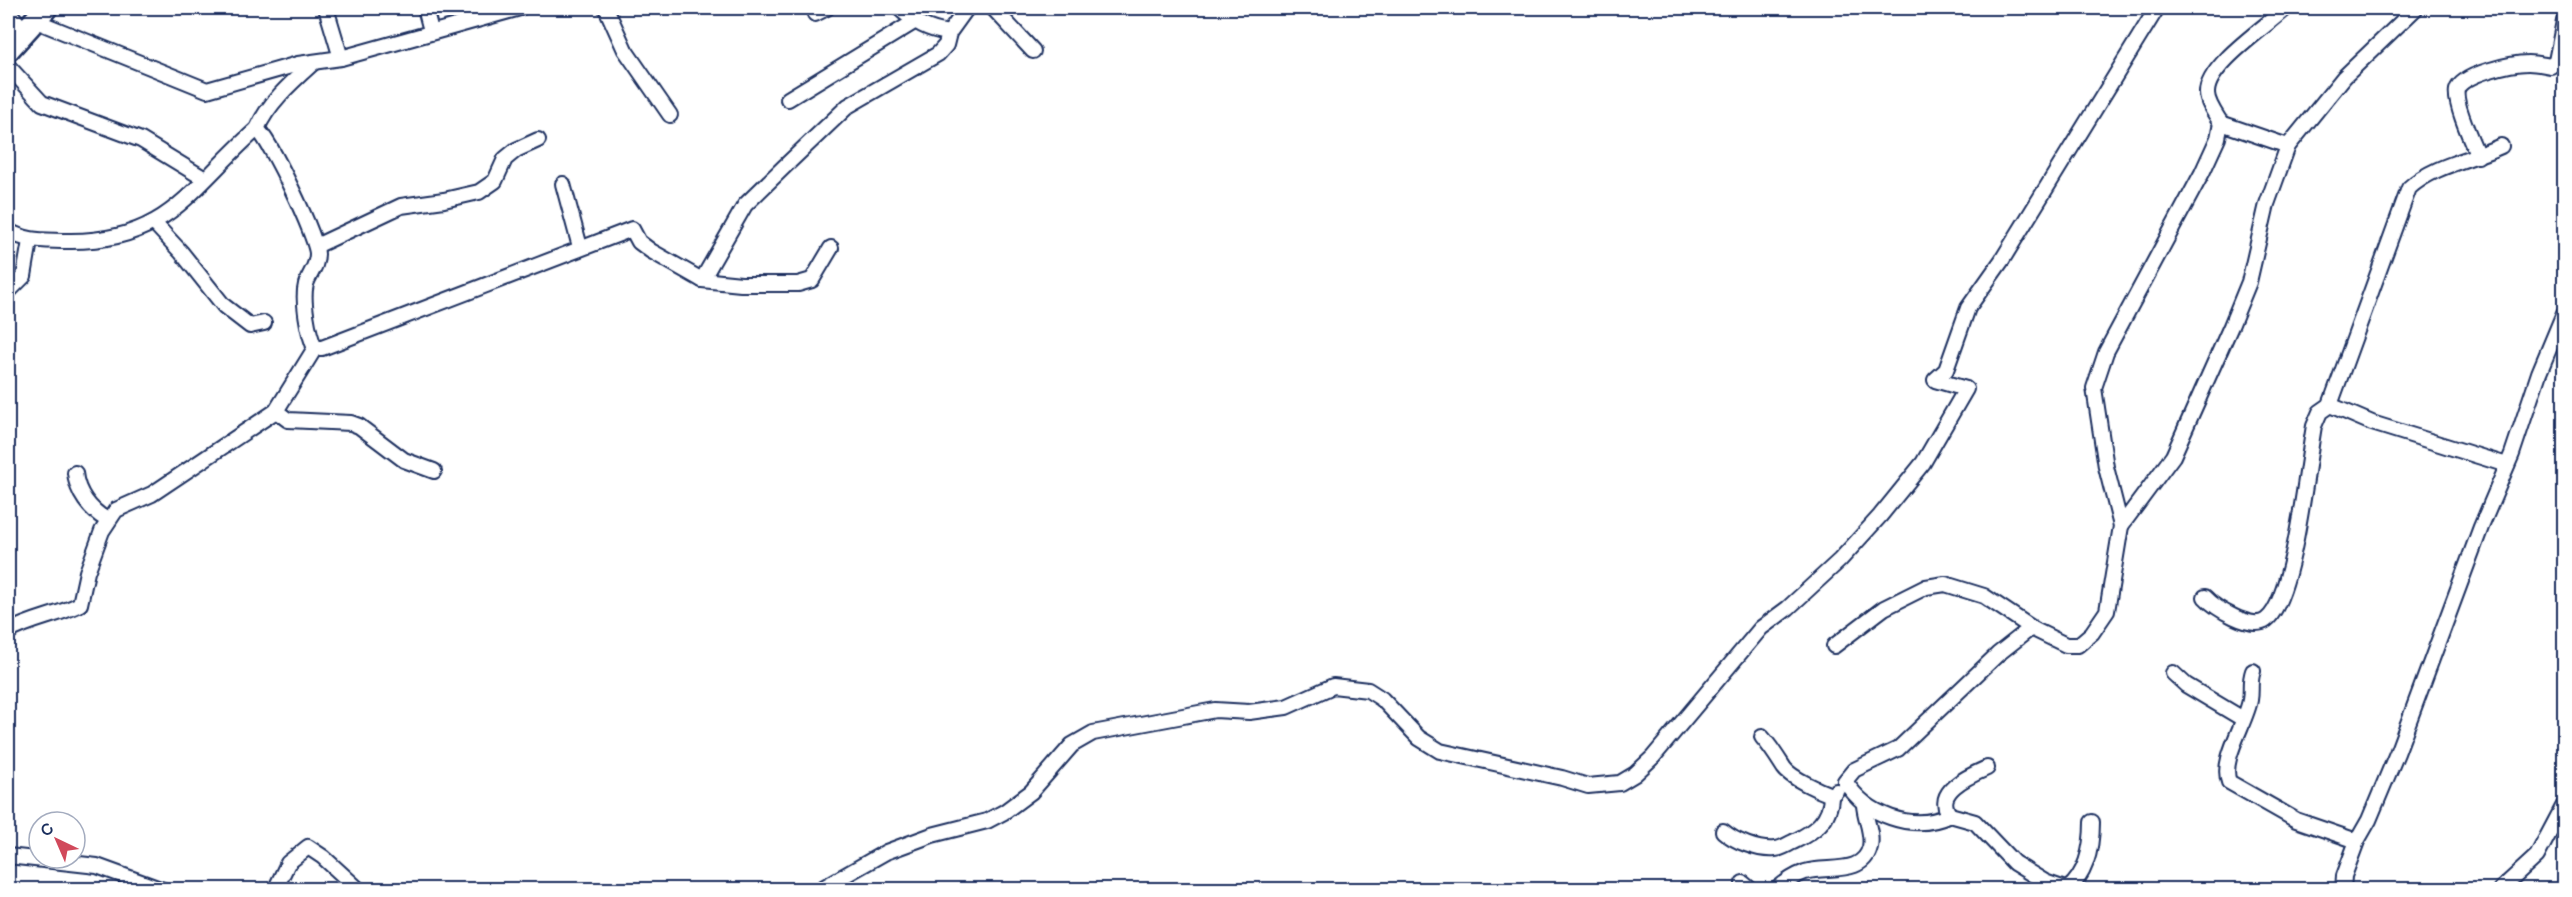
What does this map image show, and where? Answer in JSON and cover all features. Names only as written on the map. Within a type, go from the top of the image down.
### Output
[{"type":"main road","points":[[8,50],[36,20]]},
{"type":"street","points":[[326,8],[341,58]]},
{"type":"street","points":[[424,8],[431,31]]},
{"type":"street","points":[[8,11],[36,20],[207,90],[298,64],[341,58],[520,8]]},
{"type":"street","points":[[606,8],[626,50],[670,115]]},
{"type":"street","points":[[899,8],[914,22],[933,31],[949,33]]},
{"type":"street","points":[[702,280],[745,205],[848,106],[938,54],[946,45],[949,33],[967,8]]},
{"type":"street","points":[[993,8],[1033,51]]},
{"type":"street","points":[[819,890],[886,852],[932,835],[987,821],[1004,812],[1031,792],[1072,745],[1092,734],[1215,710],[1249,712],[1286,707],[1334,686],[1368,690],[1382,699],[1419,738],[1449,753],[1533,771],[1587,786],[1620,783],[1635,774],[1653,758],[1761,628],[1788,608],[1840,560],[1923,463],[1966,389],[1935,380],[1946,370],[1968,308],[2002,260],[2157,8]]},
{"type":"street","points":[[1834,646],[1884,608],[1935,584],[1956,585],[1983,596],[2031,628],[2066,645],[2078,645],[2092,633],[2107,611],[2110,601],[2121,526],[2106,467],[2094,388],[2106,352],[2202,173],[2218,138],[2221,123],[2208,99],[2209,82],[2229,58],[2286,8]]},
{"type":"street","points":[[2121,526],[2173,456],[2231,326],[2248,282],[2267,204],[2288,146],[2343,77],[2416,8]]},
{"type":"street","points":[[2478,156],[2460,111],[2456,93],[2458,86],[2466,79],[2478,74],[2514,65],[2551,66],[2556,61],[2565,21]]},
{"type":"street","points":[[788,99],[914,22]]},
{"type":"street","points":[[8,231],[30,241],[102,238],[154,224],[192,194],[257,129],[266,112],[313,63]]},
{"type":"street","points":[[8,66],[42,103],[141,140],[205,179]]},
{"type":"street","points":[[2221,123],[2288,146]]},
{"type":"street","points":[[8,632],[35,620],[60,614],[80,604],[87,572],[107,520],[116,510],[152,494],[276,411],[315,348],[308,320],[306,285],[315,269],[316,246],[281,168],[257,129]]},
{"type":"street","points":[[316,246],[401,206],[444,201],[479,192],[495,181],[505,159],[516,150],[538,140]]},
{"type":"street","points":[[2205,597],[2246,622],[2259,623],[2267,620],[2298,541],[2314,426],[2409,188],[2418,180],[2445,166],[2501,146]]},
{"type":"street","points":[[563,184],[580,247]]},
{"type":"street","points":[[154,224],[182,252],[224,306],[250,326],[264,322]]},
{"type":"street","points":[[315,348],[322,348],[411,315],[580,247],[632,229],[639,242],[702,280],[741,284],[798,284],[812,280],[831,248]]},
{"type":"street","points":[[8,292],[24,276],[30,241]]},
{"type":"street","points":[[2343,890],[2344,876],[2357,841],[2369,820],[2397,753],[2507,465],[2539,373],[2565,313]]},
{"type":"street","points":[[2322,406],[2507,465]]},
{"type":"street","points":[[276,411],[288,420],[351,423],[359,426],[404,460],[434,471]]},
{"type":"street","points":[[75,473],[81,495],[99,515],[107,520]]},
{"type":"street","points":[[1831,795],[1841,787],[1854,770],[1899,749],[2003,649],[2031,628]]},
{"type":"street","points":[[2253,671],[2249,682],[2250,699],[2229,760],[2226,775],[2229,782],[2296,820],[2357,841]]},
{"type":"street","points":[[2173,673],[2186,685],[2243,719]]},
{"type":"street","points":[[1762,737],[1774,750],[1785,770],[1817,790],[1831,795]]},
{"type":"street","points":[[1950,815],[1944,803],[1945,796],[1961,782],[1987,768]]},
{"type":"street","points":[[1845,780],[1864,805],[1883,816],[1915,822],[1942,819],[1950,815],[1975,822],[2014,863],[2045,882],[2068,890],[2079,876],[2090,850],[2092,822]]},
{"type":"street","points":[[1723,831],[1730,838],[1743,843],[1775,849],[1809,834],[1823,822],[1831,804],[1831,795]]},
{"type":"street","points":[[1776,890],[1788,880],[1805,872],[1855,866],[1864,860],[1870,846],[1864,805]]},
{"type":"street","points":[[2500,890],[2536,856],[2565,805]]},
{"type":"street","points":[[275,890],[288,863],[308,848],[323,857],[359,890]]},
{"type":"street","points":[[8,856],[98,866],[163,890]]}]
